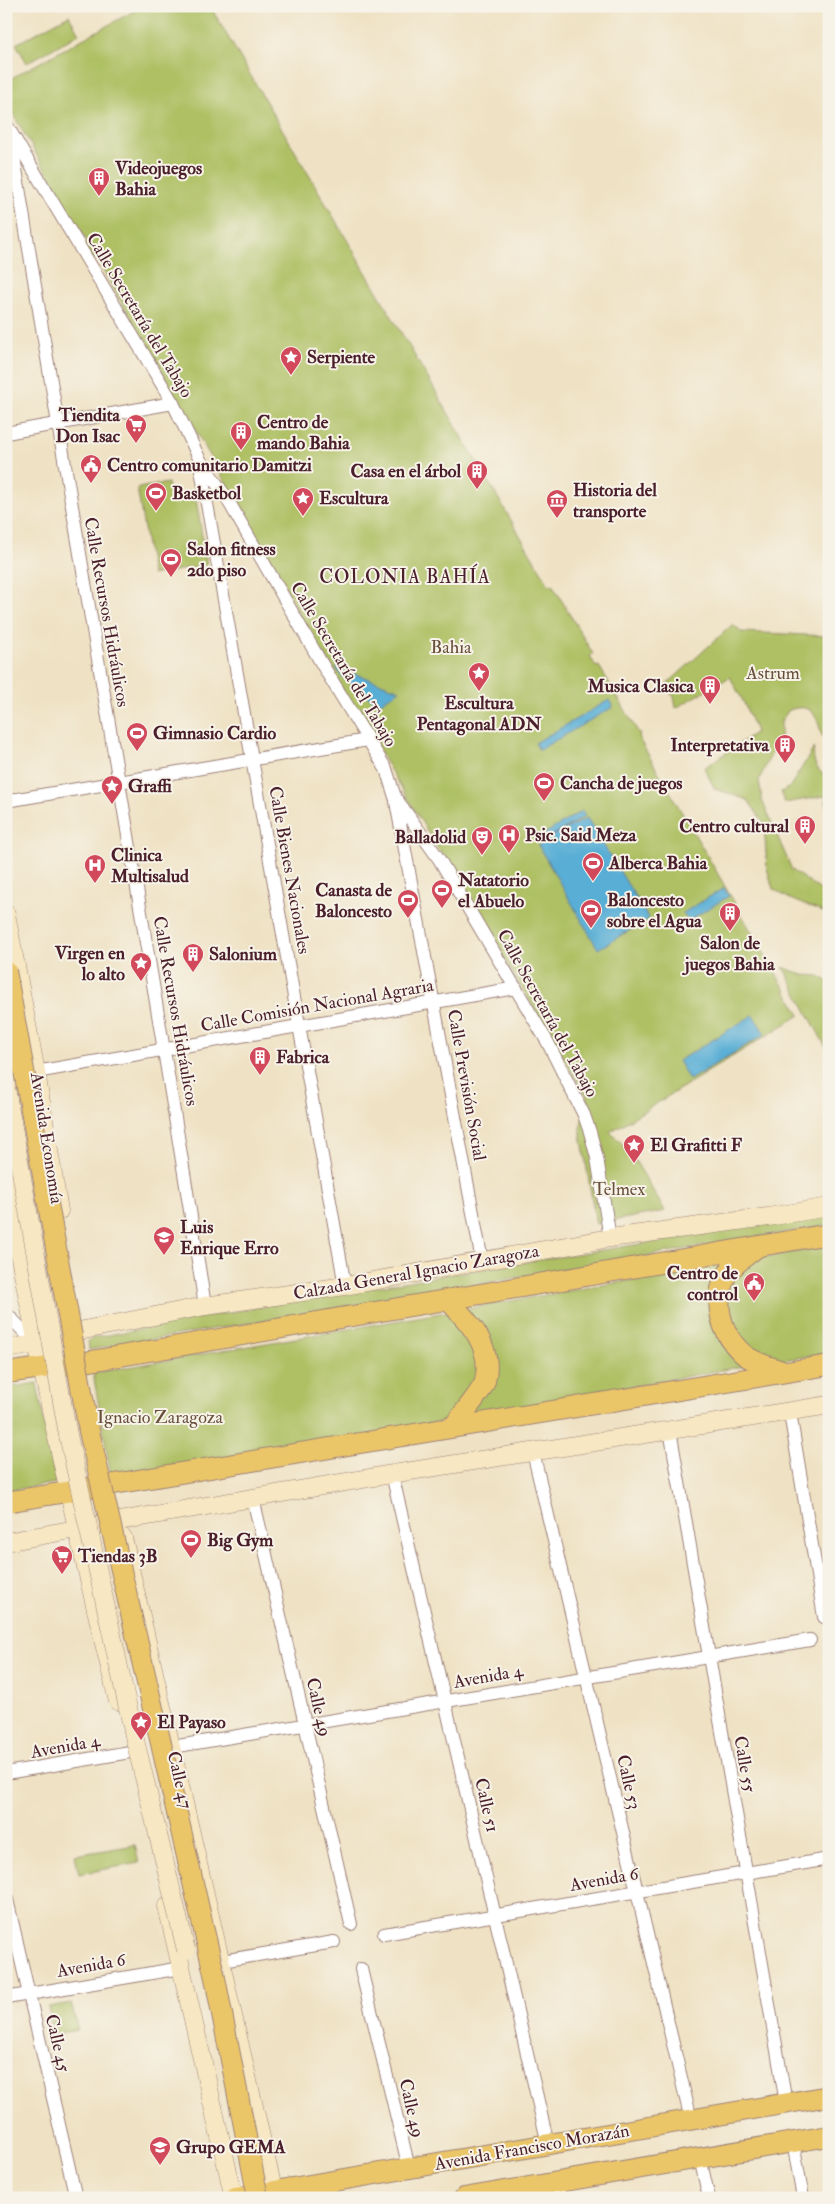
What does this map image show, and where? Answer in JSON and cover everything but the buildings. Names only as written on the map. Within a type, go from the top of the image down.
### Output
[{"type":"main road","name":"Avenida Economía","points":[[6,914],[36,1072],[85,1362]]},
{"type":"main road","points":[[6,971],[89,1431],[215,1978],[269,2196]]},
{"type":"main road","points":[[6,1088],[68,1435],[136,1740],[186,1950],[181,1968]]},
{"type":"main road","points":[[6,1182],[36,1344],[76,1529],[235,2198]]},
{"type":"main road","name":"Calzada General Ignacio Zaragoza","points":[[6,1349],[36,1344],[80,1331],[206,1306],[345,1286],[610,1238],[768,1218],[829,1207]]},
{"type":"main road","name":"Calzada General Ignacio Zaragoza","points":[[6,1373],[85,1362],[829,1234]]},
{"type":"main road","points":[[758,1246],[738,1262],[726,1277],[720,1310],[722,1325],[729,1338],[741,1352],[761,1363],[785,1372]]},
{"type":"main road","points":[[24,1279],[38,1289],[48,1289],[58,1284],[68,1268]]},
{"type":"main road","points":[[448,1300],[471,1325],[487,1353],[485,1382],[454,1426]]},
{"type":"main road","name":"Calle 47","points":[[85,1362],[109,1484],[134,1581],[222,1961],[269,2196]]},
{"type":"main road","points":[[10,1498],[68,1491],[829,1365]]},
{"type":"main road","points":[[6,1542],[392,1474],[829,1406]]},
{"type":"main road","points":[[91,1591],[96,1575],[109,1566],[125,1568],[131,1573],[134,1581]]},
{"type":"main road","name":"Avenida Francisco Morazán","points":[[235,2198],[269,2196],[409,2168],[829,2096]]},
{"type":"main road","points":[[464,2198],[558,2190],[700,2158],[829,2136]]},
{"type":"street","name":"Calle Secretaría del Tabajo","points":[[8,127],[173,403],[200,460],[226,497],[323,666],[386,769],[395,797],[439,859],[548,1043],[584,1114],[595,1147],[610,1238]]},
{"type":"street","name":"Calle Recursos Hidráulicos","points":[[8,127],[118,782],[166,1050],[206,1306]]},
{"type":"street","points":[[6,433],[173,403]]},
{"type":"street","name":"Calle Bienes Nacionales","points":[[200,460],[345,1286]]},
{"type":"street","points":[[6,801],[368,740]]},
{"type":"street","name":"Calle Previsión Social","points":[[395,797],[482,1261]]},
{"type":"street","name":"Calle Comisión Nacional Agraria","points":[[36,1072],[516,988]]},
{"type":"street","points":[[6,1313],[36,1344]]},
{"type":"street","points":[[790,1413],[824,1617]]},
{"type":"street","name":"Calle 55","points":[[670,1430],[786,2103]]},
{"type":"street","name":"Calle 53","points":[[533,1452],[691,2120]]},
{"type":"street","name":"Calle 51","points":[[392,1474],[548,2144]]},
{"type":"street","name":"Calle 49","points":[[253,1498],[351,1924]]},
{"type":"street","name":"Avenida 4","points":[[172,1747],[810,1640]]},
{"type":"street","name":"Avenida 4","points":[[6,1773],[130,1752]]},
{"type":"street","name":"Avenida 6","points":[[384,1934],[829,1859]]},
{"type":"street","name":"Calle 45","points":[[6,1895],[76,2198]]},
{"type":"street","points":[[222,1961],[334,1942]]},
{"type":"street","name":"Avenida 6","points":[[6,1998],[181,1968]]},
{"type":"street","name":"Calle 49","points":[[361,1969],[409,2168]]},
{"type":"street","points":[[793,2142],[803,2198]]},
{"type":"street","points":[[700,2158],[710,2198]]},
{"type":"green space","name":"Bahia","points":[[143,6],[210,6],[549,585],[552,584],[593,654],[590,656],[596,667],[599,666],[640,735],[638,737],[800,1015],[610,1132],[629,1150],[665,1211],[596,1224],[580,1128],[588,1098],[335,678],[336,673],[323,652],[318,655],[283,582],[96,258],[91,258],[84,245],[87,241],[75,221],[70,225],[54,203],[61,197],[6,102],[6,81]]},
{"type":"green space","points":[[69,15],[79,34],[27,63],[16,44]]},
{"type":"green space","points":[[168,483],[171,503],[196,499],[207,565],[152,575],[137,488]]},
{"type":"green space","name":"Astrum","points":[[733,624],[741,632],[829,636],[829,732],[822,736],[818,722],[808,709],[797,708],[789,710],[781,721],[781,734],[759,780],[762,800],[792,870],[829,896],[829,918],[823,912],[790,899],[773,889],[767,868],[764,824],[748,800],[715,789],[704,768],[756,732],[744,703],[730,677],[676,708],[674,697],[665,686]]},
{"type":"green space","points":[[814,748],[814,757],[818,769],[829,777],[829,820],[825,796],[785,803],[781,792],[789,788]]},
{"type":"green space","points":[[783,967],[803,975],[819,976],[829,982],[829,1053]]},
{"type":"green space","points":[[829,1211],[829,1225],[89,1350],[88,1341],[93,1338],[188,1320],[475,1270],[697,1235]]},
{"type":"green space","name":"Ignacio Zaragoza","points":[[829,1246],[829,1353],[750,1365],[112,1482],[93,1373]]},
{"type":"green space","points":[[37,1383],[56,1483],[6,1491],[6,1388]]},
{"type":"green space","points":[[135,1845],[139,1863],[79,1874],[75,1855]]},
{"type":"green space","points":[[71,2003],[78,2030],[54,2034],[48,2007]]},
{"type":"water","points":[[336,667],[400,690],[378,704],[342,677]]},
{"type":"water","points":[[609,700],[613,707],[539,750],[535,743]]},
{"type":"water","name":"Alberca Bahia","points":[[582,811],[585,816],[545,840],[587,818],[649,919],[598,949],[538,845],[544,841],[541,836]]},
{"type":"water","points":[[724,888],[729,896],[688,921],[683,913]]},
{"type":"water","points":[[753,1015],[765,1034],[689,1080],[678,1061]]},
{"type":"place","name":"Videojuegos Bahia","points":[[99,197]]},
{"type":"place","name":"Serpiente","points":[[291,376]]},
{"type":"place","name":"Tiendita Don Isac","points":[[136,444]]},
{"type":"place","name":"Centro de mando Bahia","points":[[241,451]]},
{"type":"place","name":"Centro comunitario Damitzi","points":[[91,484]]},
{"type":"place","name":"Casa en el árbol","points":[[477,490]]},
{"type":"place","name":"Basketbol","points":[[156,512]]},
{"type":"place","name":"Escultura","points":[[303,517]]},
{"type":"place","name":"Historia del transporte","points":[[557,519]]},
{"type":"place","name":"Salon fitness 2do piso","points":[[171,578]]},
{"type":"place","name":"Escultura Pentagonal ADN","points":[[479,692]]},
{"type":"place","name":"Musica Clasica","points":[[710,705]]},
{"type":"place","name":"Gimnasio Cardio","points":[[137,752]]},
{"type":"place","name":"Interpretativa","points":[[785,764]]},
{"type":"place","name":"Cancha de juegos","points":[[544,802]]},
{"type":"place","name":"Graffi","points":[[112,805]]},
{"type":"place","name":"Centro cultural","points":[[805,845]]},
{"type":"place","name":"Psic. Said Meza","points":[[509,854]]},
{"type":"place","name":"Balladolid","points":[[482,856]]},
{"type":"place","name":"Alberca Bahia","points":[[593,882]]},
{"type":"place","name":"Clinica Multisalud","points":[[95,884]]},
{"type":"place","name":"Natatorio el Abuelo","points":[[442,909]]},
{"type":"place","name":"Canasta de Baloncesto","points":[[408,919]]},
{"type":"place","name":"Baloncesto sobre el Agua","points":[[591,929]]},
{"type":"place","name":"Salon de juegos Bahia","points":[[730,932]]},
{"type":"place","name":"Salonium","points":[[193,973]]},
{"type":"place","name":"Virgen en lo alto","points":[[141,982]]},
{"type":"place","name":"Fabrica","points":[[260,1076]]},
{"type":"place","name":"El Grafitti F","points":[[634,1164]]},
{"type":"place","name":"Luis Enrique Erro","points":[[164,1256]]},
{"type":"place","name":"Centro de control","points":[[754,1302]]},
{"type":"place","name":"Big Gym","points":[[191,1559]]},
{"type":"place","name":"Tiendas 3B","points":[[62,1575]]},
{"type":"place","name":"El Payaso","points":[[141,1741]]},
{"type":"place","name":"Grupo GEMA","points":[[160,2166]]},
{"type":"district","name":"COLONIA BAHÍA","points":[[405,576]]},
{"type":"park label","name":"Telmex","points":[[619,1189]]}]
